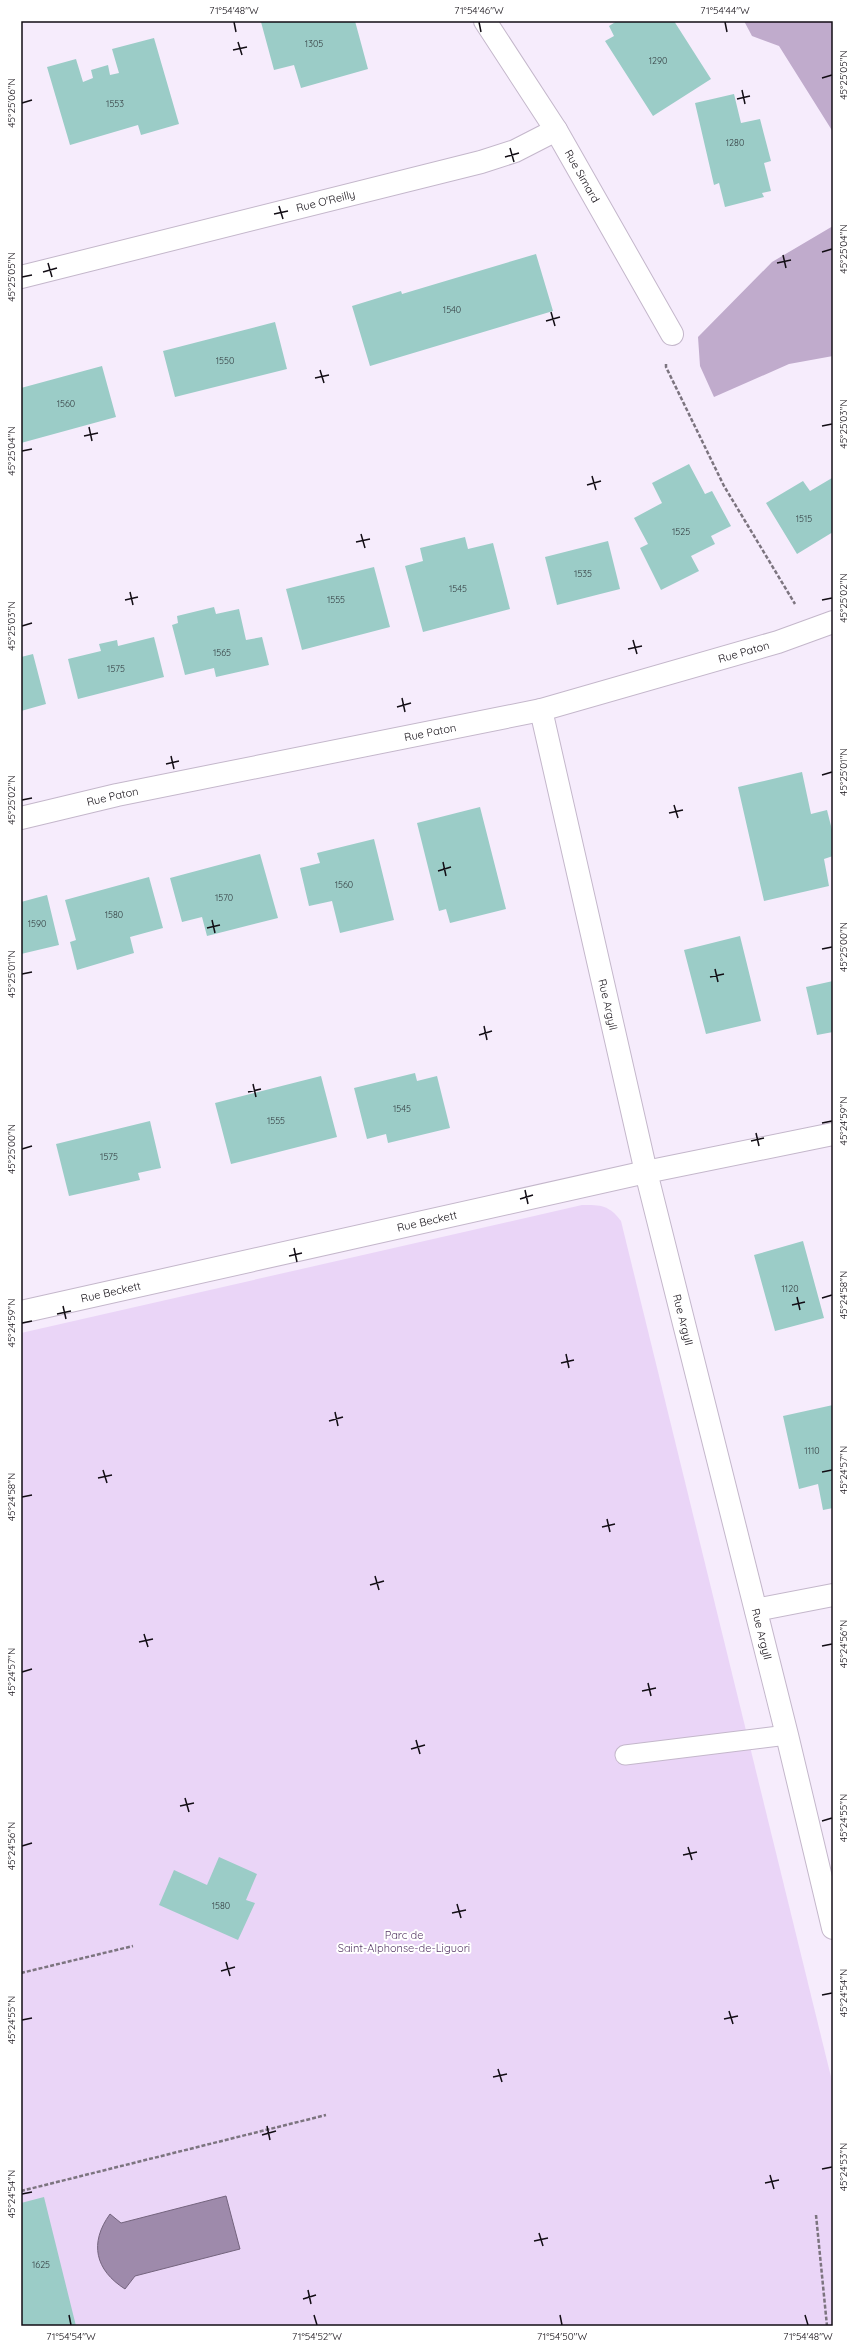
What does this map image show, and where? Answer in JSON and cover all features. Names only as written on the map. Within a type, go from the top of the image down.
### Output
[{"type":"street","name":"Rue Simard","points":[[485,21],[556,130],[672,334]]},
{"type":"street","name":"Rue O'Reilly","points":[[21,277],[481,162],[515,151],[556,130]]},
{"type":"street","name":"Rue Paton","points":[[21,818],[124,794],[541,710],[823,626]]},
{"type":"street","name":"Rue Argyll","points":[[541,710],[646,1172],[787,1735],[833,1928]]},
{"type":"street","name":"Rue Beckett","points":[[21,1312],[646,1172],[833,1134]]},
{"type":"street","points":[[756,1610],[833,1595]]},
{"type":"lane","points":[[626,1755],[787,1735]]},
{"type":"path","points":[[672,334],[666,367],[724,486],[792,601],[823,626]]},
{"type":"path","points":[[21,1973],[133,1946]]},
{"type":"path","points":[[21,2190],[326,2115]]},
{"type":"path","points":[[816,2215],[827,2326]]},
{"type":"green space","name":"Parc de Saint-Alphonse-de-Liguori","points":[[582,1205],[604,1207],[613,1212],[621,1221],[833,2085],[833,2326],[21,2326],[21,1333]]},
{"type":"shaded area","points":[[744,21],[833,21],[833,132],[779,46],[752,36]]},
{"type":"shaded area","points":[[833,226],[833,356],[789,364],[714,397],[700,366],[698,337],[772,262]]},
{"type":"shaded area","points":[[226,2196],[240,2249],[135,2276],[125,2289],[115,2282],[102,2265],[98,2255],[99,2235],[110,2214],[121,2223]]},
{"type":"building","points":[[355,21],[368,69],[301,88],[294,65],[274,70],[261,22]]},
{"type":"building","points":[[617,21],[674,21],[711,79],[653,116],[605,41],[614,36],[609,26]]},
{"type":"building","points":[[154,38],[179,124],[141,135],[138,125],[70,145],[47,67],[76,59],[83,82],[93,78],[91,70],[108,65],[110,75],[119,73],[112,49]]},
{"type":"building","points":[[734,94],[741,123],[760,119],[771,161],[764,163],[771,191],[762,193],[764,197],[725,207],[719,183],[714,185],[695,103]]},
{"type":"building","points":[[536,254],[553,311],[370,366],[352,306],[401,291],[402,294]]},
{"type":"building","points":[[275,322],[287,369],[175,397],[163,351]]},
{"type":"building","points":[[102,366],[116,417],[21,443],[21,388]]},
{"type":"building","points":[[689,464],[705,494],[712,491],[731,526],[711,536],[715,544],[691,556],[699,571],[661,590],[640,548],[648,544],[634,518],[662,503],[652,483]]},
{"type":"building","points":[[832,478],[833,532],[797,554],[766,503],[803,481],[810,491]]},
{"type":"building","points":[[465,537],[468,549],[493,543],[510,609],[423,632],[405,566],[423,561],[420,548]]},
{"type":"building","points":[[608,541],[620,589],[557,605],[545,557]]},
{"type":"building","points":[[374,567],[390,627],[302,650],[286,589]]},
{"type":"building","points":[[214,607],[216,614],[239,609],[246,640],[262,637],[269,665],[216,677],[214,668],[185,675],[172,625],[178,623],[177,616]]},
{"type":"building","points":[[154,637],[164,677],[78,699],[68,659],[101,651],[99,644],[117,640],[118,646]]},
{"type":"building","points":[[33,654],[46,704],[21,711],[21,657]]},
{"type":"building","points":[[802,772],[811,814],[827,810],[833,834],[833,856],[824,859],[829,886],[764,901],[738,787]]},
{"type":"building","points":[[480,807],[506,909],[450,923],[446,909],[439,911],[417,823]]},
{"type":"building","points":[[374,839],[394,920],[340,933],[332,901],[309,906],[300,868],[320,863],[317,853]]},
{"type":"building","points":[[260,854],[278,918],[207,936],[202,917],[182,922],[170,878]]},
{"type":"building","points":[[149,877],[163,928],[130,937],[134,953],[77,970],[70,942],[76,940],[65,900]]},
{"type":"building","points":[[47,895],[59,945],[21,954],[21,902]]},
{"type":"building","points":[[740,936],[761,1021],[706,1034],[684,950]]},
{"type":"building","points":[[833,981],[833,1032],[817,1035],[806,987]]},
{"type":"building","points":[[415,1073],[417,1081],[437,1076],[450,1128],[388,1143],[386,1134],[367,1139],[354,1088]]},
{"type":"building","points":[[321,1076],[337,1137],[231,1164],[215,1103]]},
{"type":"building","points":[[150,1121],[161,1168],[138,1173],[140,1180],[69,1196],[56,1144]]},
{"type":"building","points":[[803,1241],[824,1318],[775,1331],[754,1255]]},
{"type":"building","points":[[833,1405],[833,1508],[823,1510],[818,1484],[799,1489],[783,1416]]},
{"type":"building","points":[[219,1857],[257,1874],[246,1900],[255,1903],[238,1940],[159,1905],[174,1870],[207,1885]]},
{"type":"building","points":[[44,2197],[76,2326],[21,2326],[21,2203]]}]
